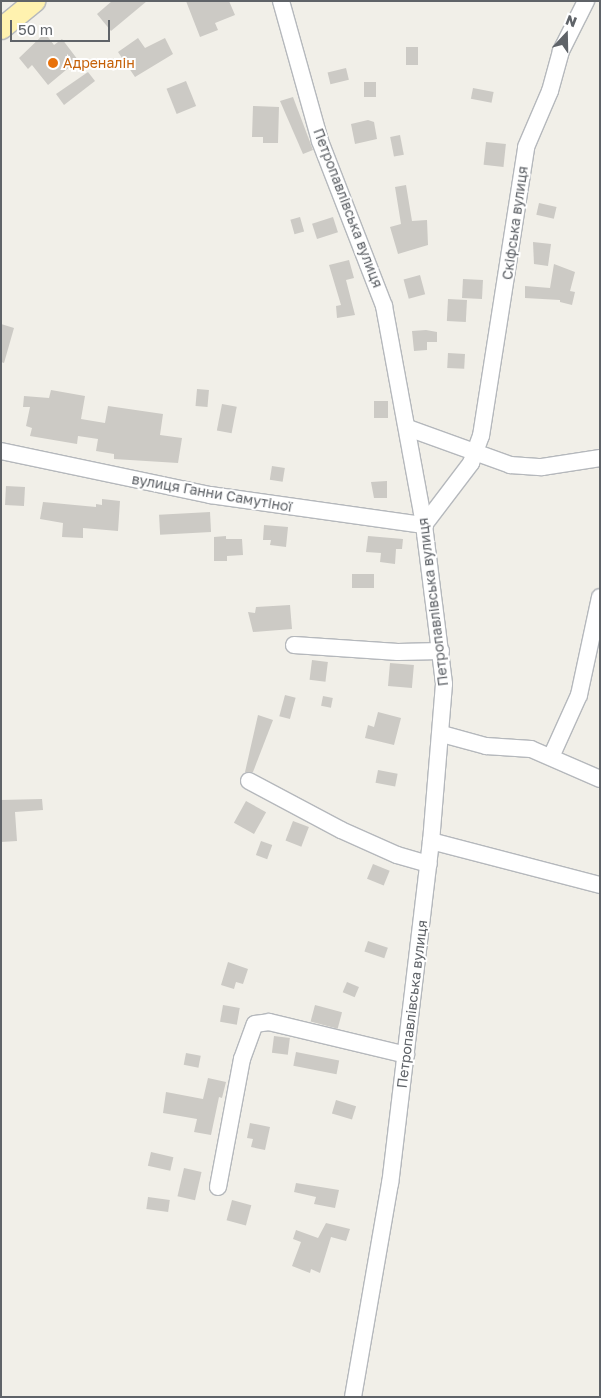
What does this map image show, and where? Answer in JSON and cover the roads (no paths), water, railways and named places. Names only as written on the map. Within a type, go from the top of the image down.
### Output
[{"type":"main road","points":[[1,28],[34,1]]},
{"type":"street","name":"Петропавлівська вулиця","points":[[281,1],[320,141],[380,291],[408,428],[424,525],[444,684],[442,734],[431,841],[390,1184],[354,1397]]},
{"type":"street","name":"Скіфська вулиця","points":[[475,454],[483,424],[526,147],[550,90],[561,51],[586,1]]},
{"type":"street","points":[[408,428],[498,462],[527,467],[600,458]]},
{"type":"street","name":"вулиця Ганни Самутіної","points":[[1,451],[210,495],[424,525]]},
{"type":"street","points":[[424,525],[475,454]]},
{"type":"street","points":[[551,757],[579,695],[600,597]]},
{"type":"street","points":[[294,645],[441,651]]},
{"type":"street","points":[[442,734],[486,746],[531,748],[600,779]]},
{"type":"street","points":[[250,781],[349,833],[397,855],[428,864]]},
{"type":"street","points":[[431,841],[600,885]]},
{"type":"street","points":[[218,1187],[242,1059],[255,1024],[269,1022],[406,1055]]},
{"type":"place","name":"Адреналін","points":[[53,63]]}]
